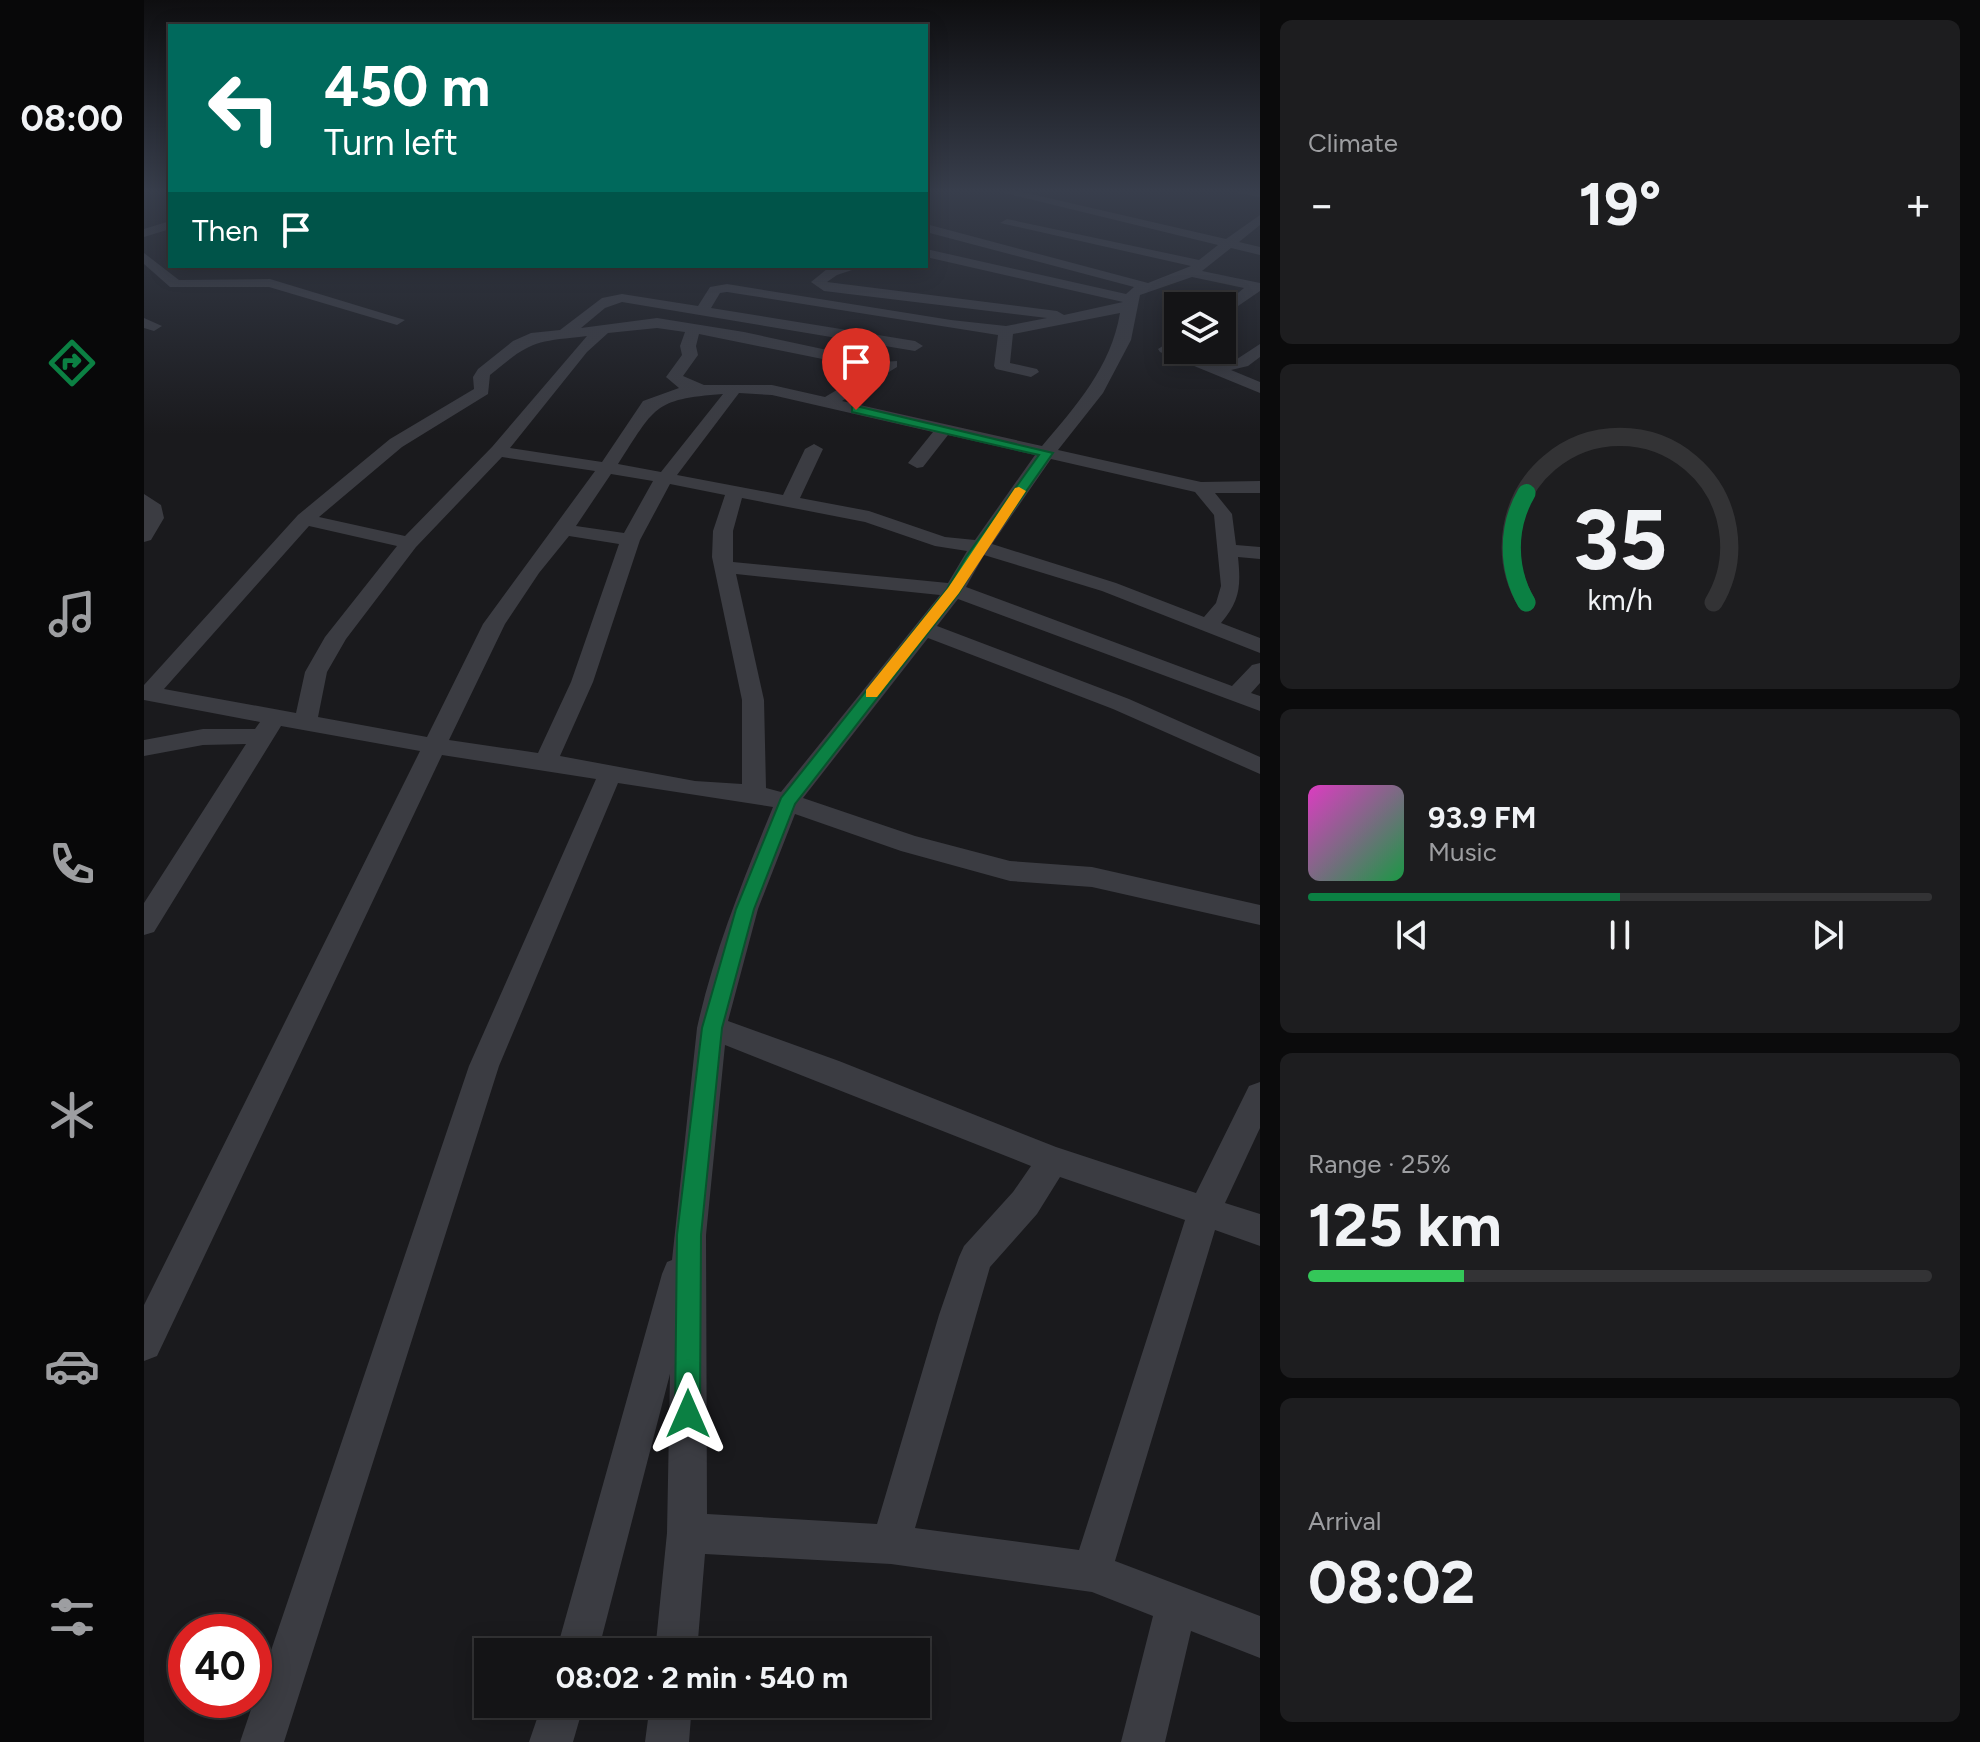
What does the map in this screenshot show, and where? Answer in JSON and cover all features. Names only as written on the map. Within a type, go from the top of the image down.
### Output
[{"type":"street","points":[[160,271],[175,284],[270,283],[397,320]]},
{"type":"street","points":[[835,271],[818,282],[819,285],[1068,317]]},
{"type":"street","points":[[1011,271],[1134,298]]},
{"type":"street","points":[[1055,271],[1134,298]]},
{"type":"street","points":[[1188,271],[1258,287]]},
{"type":"street","points":[[702,311],[715,290],[727,288],[951,325],[1006,331],[1031,328],[1134,298],[1192,272]]},
{"type":"street","points":[[1236,303],[1258,287]]},
{"type":"street","points":[[567,331],[612,297],[915,346]]},
{"type":"street","points":[[1134,298],[1127,329],[1136,343],[1164,347]]},
{"type":"street","points":[[268,728],[146,694],[305,519],[362,468],[396,443],[482,391],[481,377],[484,372],[518,344],[531,338],[567,331],[657,323],[885,367]]},
{"type":"street","points":[[827,403],[934,332],[951,325]]},
{"type":"street","points":[[693,329],[688,346],[690,355],[674,377],[680,383],[702,390]]},
{"type":"street","points":[[305,722],[316,672],[336,637],[409,543],[498,451],[581,349],[603,330]]},
{"type":"street","points":[[1006,331],[1002,366],[1031,372]]},
{"type":"street","points":[[677,1638],[687,1533],[689,1235],[712,1028],[745,909],[787,802],[954,590],[1046,453],[1136,343]]},
{"type":"street","points":[[1217,368],[1242,363],[1260,349]]},
{"type":"street","points":[[1208,364],[1260,388]]},
{"type":"street","points":[[546,762],[582,682],[630,540],[653,493],[734,388]]},
{"type":"street","points":[[144,1343],[494,624],[531,569],[564,530],[608,468],[649,405],[662,398],[702,390],[772,390],[1201,488],[1260,487]]},
{"type":"street","points":[[917,463],[943,430]]},
{"type":"street","points":[[789,501],[814,449]]},
{"type":"street","points":[[498,451],[666,478],[869,517],[942,542],[980,547],[1109,587],[1260,646]]},
{"type":"street","points":[[1201,488],[1223,514],[1230,597],[1209,624]]},
{"type":"street","points":[[735,492],[723,531],[724,567],[753,700],[754,794]]},
{"type":"street","points":[[144,500],[154,509],[155,518],[144,536]]},
{"type":"street","points":[[305,519],[409,543]]},
{"type":"street","points":[[564,530],[630,540]]},
{"type":"street","points":[[1226,550],[1260,553]]},
{"type":"street","points":[[724,567],[954,590],[1260,704]]},
{"type":"street","points":[[922,628],[1121,704],[1260,766]]},
{"type":"street","points":[[1236,695],[1260,670]]},
{"type":"street","points":[[144,748],[201,735],[235,734],[305,722],[695,789],[754,794],[787,802],[910,844],[1010,871],[1092,877],[1260,915]]},
{"type":"street","points":[[144,925],[268,728]]},
{"type":"street","points":[[262,1742],[484,1066],[610,774]]},
{"type":"street","points":[[712,1028],[828,1070],[1053,1160],[1260,1230]]},
{"type":"street","points":[[1092,1572],[1204,1212],[1260,1095]]},
{"type":"street","points":[[891,1544],[956,1315],[976,1257],[1025,1203],[1053,1160]]},
{"type":"street","points":[[581,1638],[689,1235]]},
{"type":"street","points":[[687,1533],[891,1544],[1092,1572],[1260,1637]]},
{"type":"street","points":[[1143,1742],[1177,1603]]},
{"type":"street","points":[[551,1742],[559,1718]]},
{"type":"slow traffic","points":[[871,694],[954,590],[1019,491]]},
{"type":"route","points":[[688,1414],[689,1235],[712,1028],[745,909],[787,802],[954,590],[973,557],[1046,453],[856,410]]}]
